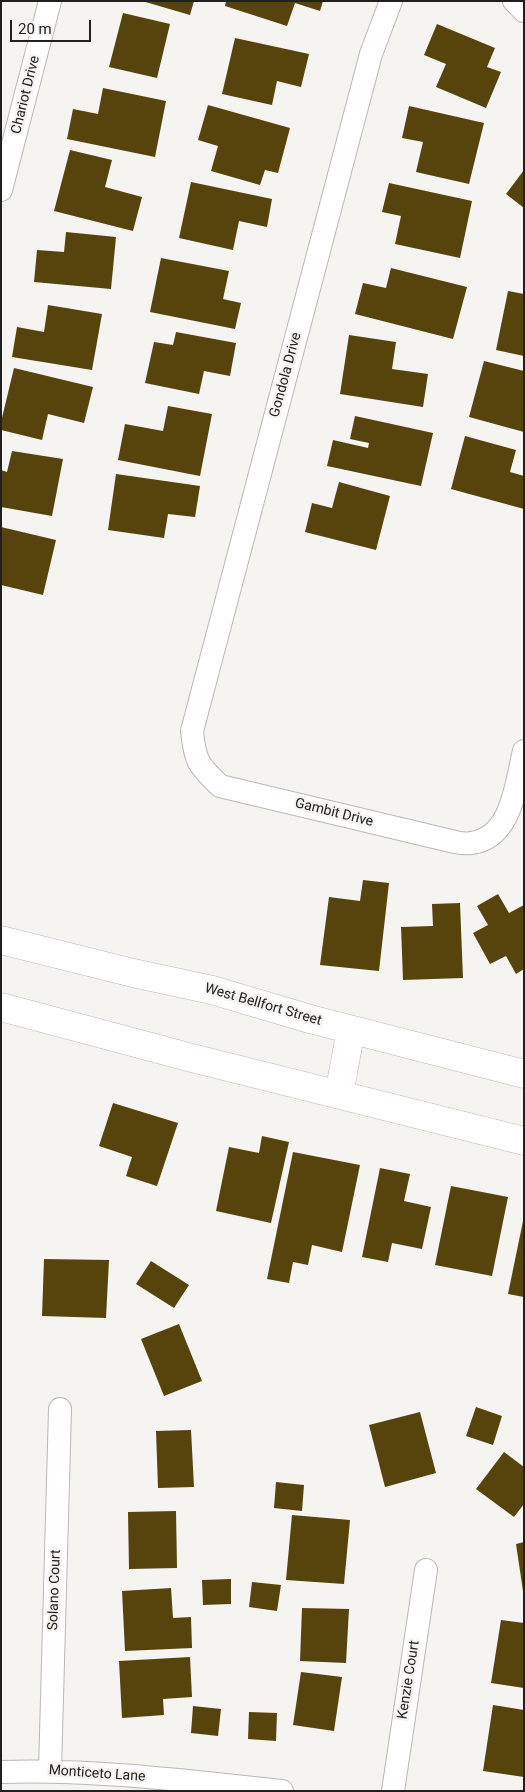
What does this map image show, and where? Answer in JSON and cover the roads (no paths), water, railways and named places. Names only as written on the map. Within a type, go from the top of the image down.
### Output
[{"type":"main road","name":"West Bellfort Street","points":[[1,940],[133,973],[212,990],[350,1030],[524,1074]]},
{"type":"main road","points":[[1,1007],[192,1058],[524,1141]]},
{"type":"main road","points":[[339,1094],[350,1030]]},
{"type":"street","name":"Chariot Drive","points":[[1,190],[50,1]]},
{"type":"street","name":"Gondola Drive","points":[[194,752],[192,731],[370,54],[391,1]]},
{"type":"street","points":[[514,1],[524,11]]},
{"type":"street","name":"Gambit Drive","points":[[194,752],[203,769],[220,786],[455,842],[472,843],[489,836],[504,823],[524,751]]},
{"type":"street","name":"Solano Court","points":[[50,1770],[60,1409]]},
{"type":"street","name":"Kenzie Court","points":[[393,1791],[426,1570]]},
{"type":"street","name":"Monticeto Lane","points":[[1,1772],[50,1770],[282,1791]]}]
